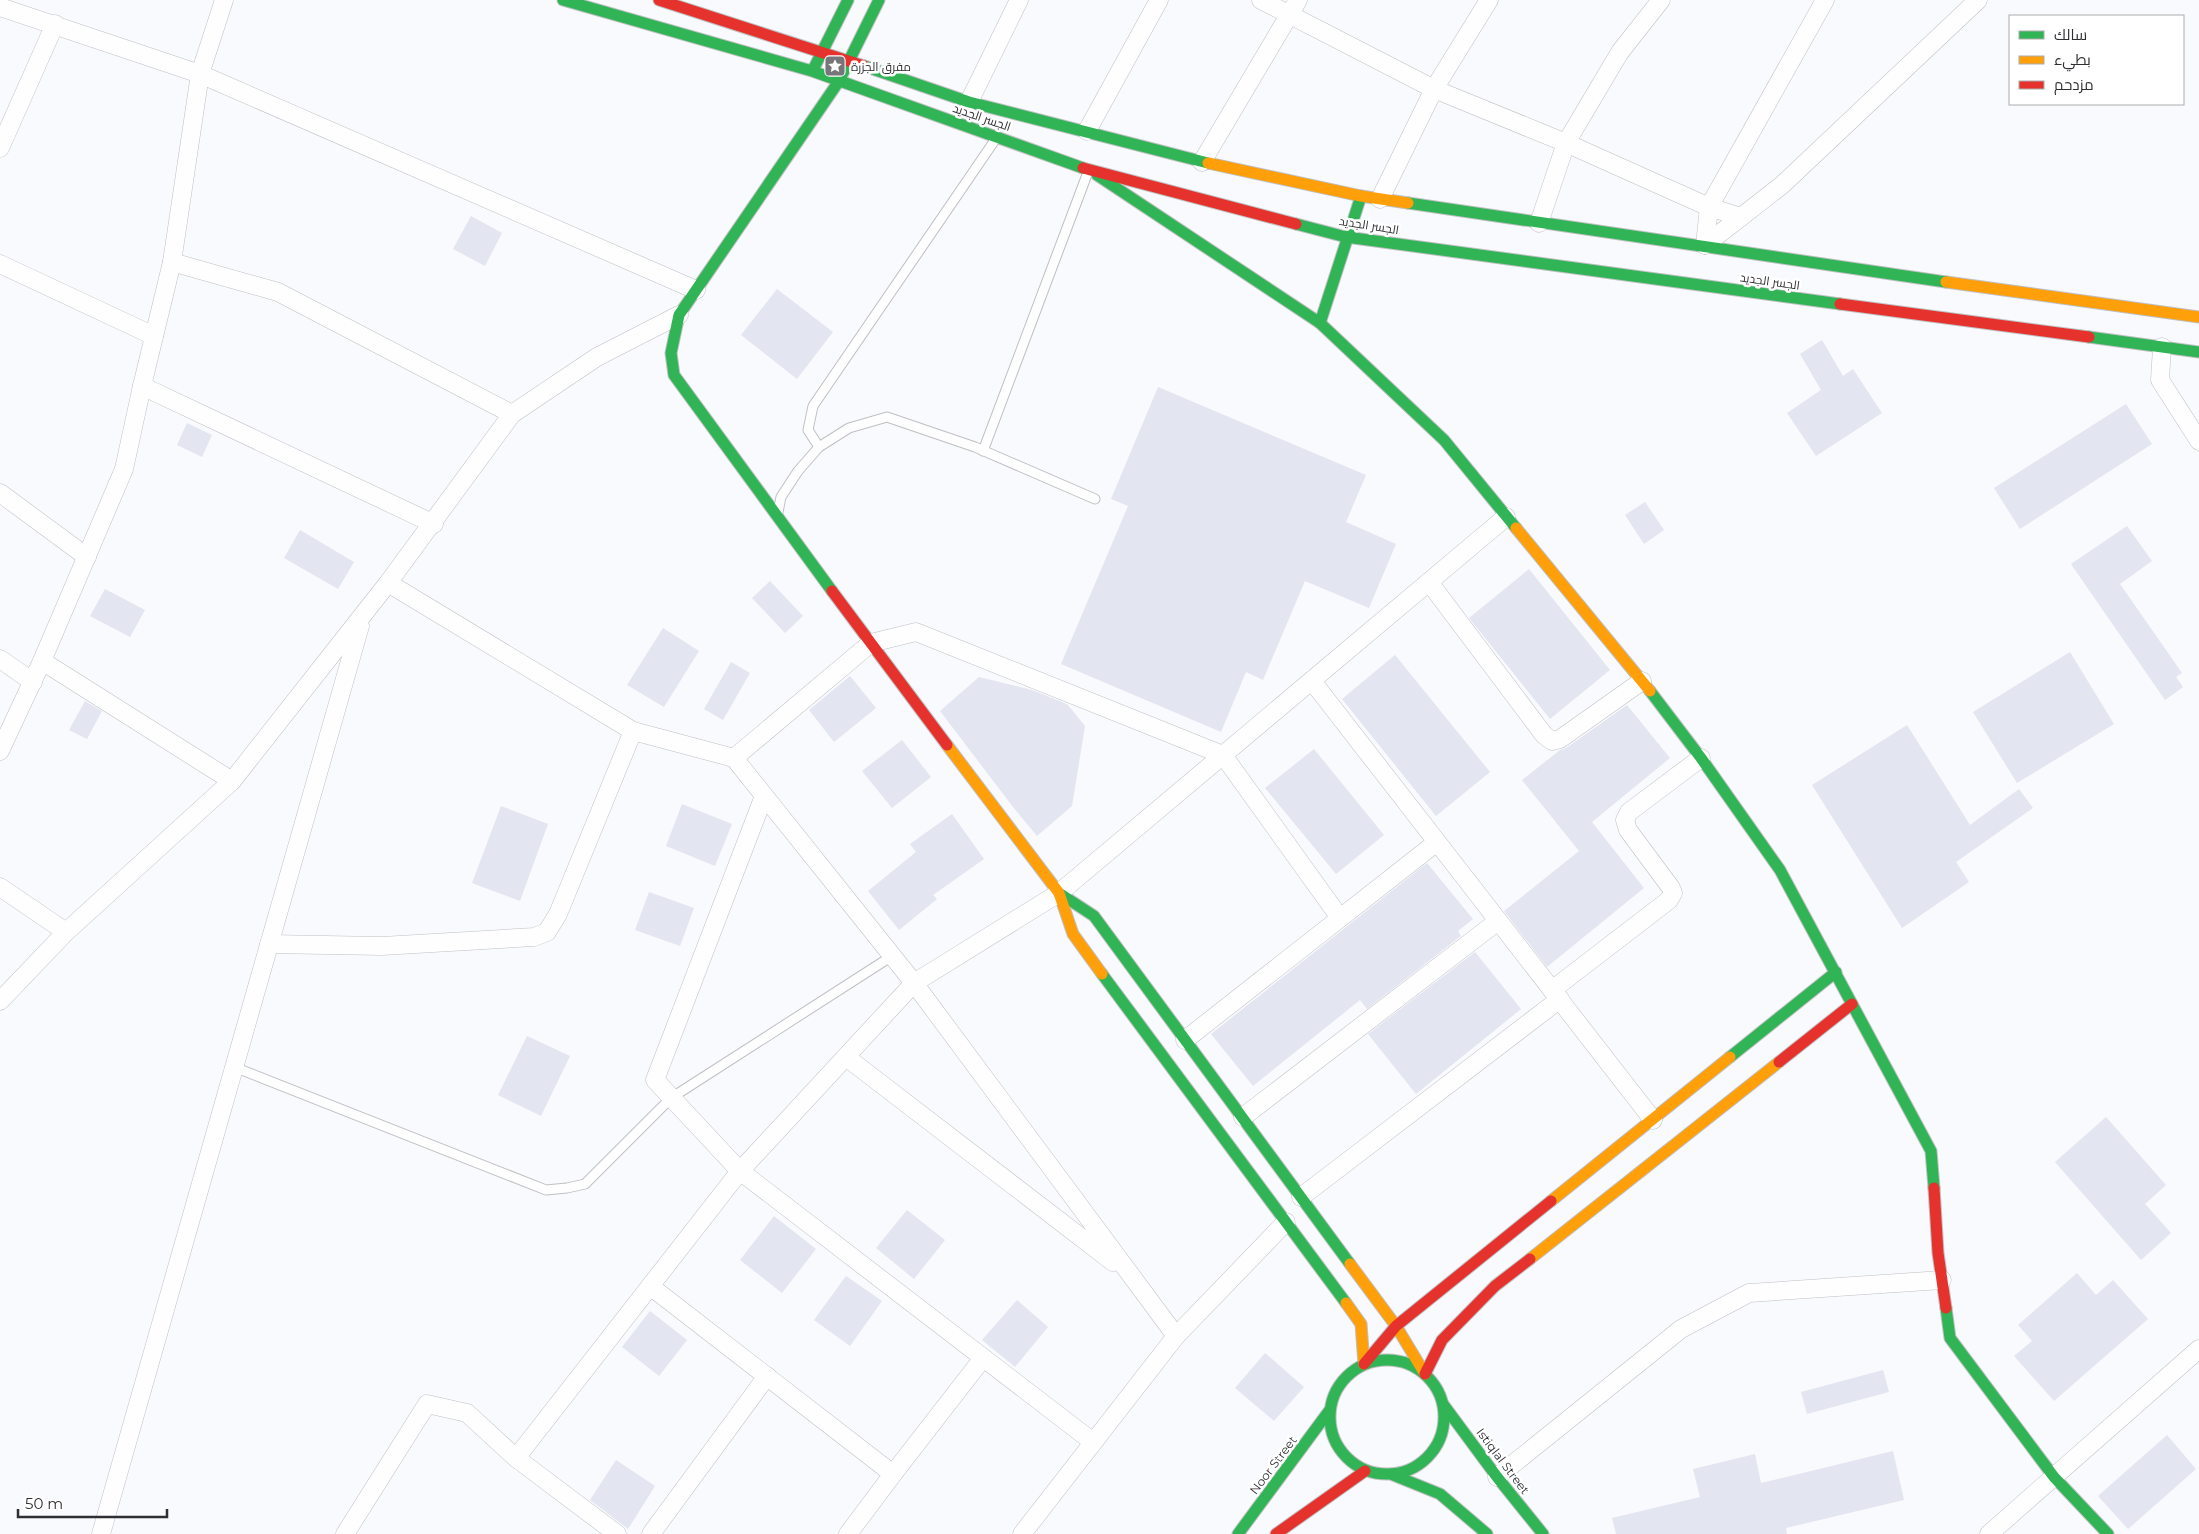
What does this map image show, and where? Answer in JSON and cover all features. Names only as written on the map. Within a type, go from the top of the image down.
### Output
[{"type":"street","points":[[0,752],[42,662],[124,468],[172,262],[200,74],[224,0]]},
{"type":"street","name":"الجسر الجديد","points":[[563,0],[812,71],[1089,170],[1346,237],[2199,352]]},
{"type":"street","name":"الجسر الجديد","points":[[659,0],[822,52],[969,102],[1088,131],[1202,162],[1361,196],[1539,223],[1705,245],[2048,297],[2199,317]]},
{"type":"street","points":[[812,71],[848,0]]},
{"type":"street","points":[[879,0],[839,81],[679,315],[670,353],[670,365],[674,375],[777,518],[1059,893],[1073,934],[1361,1324],[1364,1364]]},
{"type":"street","points":[[969,102],[1019,0]]},
{"type":"street","points":[[1088,131],[1159,0]]},
{"type":"street","points":[[1261,0],[1434,88],[1566,143],[1709,207],[1741,217]]},
{"type":"street","points":[[1202,162],[1298,0]]},
{"type":"street","points":[[1380,199],[1434,88],[1489,0]]},
{"type":"street","points":[[1539,223],[1566,143],[1620,52],[1662,0]]},
{"type":"street","points":[[1705,245],[1709,207],[1825,0]]},
{"type":"street","points":[[1705,245],[1782,185],[1978,0]]},
{"type":"street","points":[[0,7],[200,74],[696,290]]},
{"type":"street","points":[[0,148],[55,24]]},
{"type":"street","points":[[1089,170],[1320,323],[1444,440],[1506,518],[1642,681],[1701,758],[1780,870],[1931,1150],[1942,1280],[1950,1338],[2054,1477],[2108,1534]]},
{"type":"street","points":[[1320,323],[1346,237],[1361,196]]},
{"type":"street","points":[[172,262],[278,292],[512,414]]},
{"type":"street","points":[[0,264],[154,336]]},
{"type":"street","points":[[0,1001],[66,932],[232,782],[434,524],[512,414],[596,357],[679,315]]},
{"type":"street","points":[[2162,347],[2160,380],[2199,441]]},
{"type":"street","points":[[142,386],[434,524]]},
{"type":"street","points":[[0,493],[87,556]]},
{"type":"street","points":[[516,1458],[740,1171],[914,983],[1059,893],[1506,518]]},
{"type":"street","points":[[1428,582],[1544,734],[1552,741],[1560,739],[1642,681]]},
{"type":"street","points":[[388,583],[633,731],[734,758],[914,983],[1176,1336]]},
{"type":"street","points":[[101,1534],[362,616]]},
{"type":"street","points":[[734,758],[871,643],[916,632],[1223,755],[1340,918]]},
{"type":"street","points":[[0,659],[33,682]]},
{"type":"street","points":[[42,662],[232,782]]},
{"type":"street","points":[[1312,681],[1653,1120]]},
{"type":"street","points":[[269,944],[382,946],[534,937],[547,932],[558,914],[633,731]]},
{"type":"street","points":[[1301,1197],[1556,995],[1669,900],[1673,893],[1671,888],[1628,830],[1625,820],[1629,812],[1701,758]]},
{"type":"street","points":[[764,796],[655,1080],[740,1171],[1093,1442]]},
{"type":"street","points":[[1185,1040],[1437,842]]},
{"type":"street","points":[[0,887],[66,932]]},
{"type":"street","points":[[1059,893],[1094,916],[1396,1326],[1425,1374],[1439,1392],[1443,1404],[1444,1423],[1439,1442],[1428,1458],[1412,1469],[1393,1475],[1379,1475],[1365,1471],[1349,1462],[1337,1447],[1330,1430],[1329,1411],[1333,1396],[1340,1383],[1351,1372],[1364,1364],[1380,1360],[1396,1360],[1411,1365],[1425,1374]]},
{"type":"street","points":[[1243,1118],[1498,921]]},
{"type":"street","points":[[1364,1364],[1396,1326],[1836,972]]},
{"type":"street","points":[[1425,1374],[1442,1340],[1495,1286],[1852,1004]]},
{"type":"street","points":[[846,1057],[1131,1275]]},
{"type":"street","points":[[1022,1534],[1176,1336],[1286,1222]]},
{"type":"street","points":[[1497,1477],[1681,1330],[1749,1293],[1942,1280]]},
{"type":"street","points":[[650,1286],[893,1474]]},
{"type":"street","points":[[1989,1534],[2199,1349]]},
{"type":"street","points":[[848,1534],[983,1358]]},
{"type":"street","points":[[651,1534],[767,1376]]},
{"type":"street","points":[[348,1533],[427,1404],[467,1413],[516,1458],[617,1534]]},
{"type":"street","name":"Istiqlal Street","points":[[1443,1404],[1497,1477],[1543,1534]]},
{"type":"street","name":"Noor Street","points":[[1238,1534],[1329,1411]]},
{"type":"street","points":[[1276,1534],[1365,1471]]},
{"type":"street","points":[[1393,1475],[1440,1494],[1487,1534]]},
{"type":"lane","points":[[820,447],[808,430],[813,406],[998,136]]},
{"type":"lane","points":[[983,451],[1089,170]]},
{"type":"lane","points":[[777,518],[781,498],[798,471],[820,447],[849,428],[887,417],[983,451],[1095,499]]},
{"type":"lane","points":[[234,1068],[546,1190],[567,1188],[584,1184],[671,1098],[892,956]]},
{"type":"building","points":[[471,216],[502,233],[485,266],[453,249]]},
{"type":"building","points":[[777,289],[833,332],[797,379],[741,335]]},
{"type":"building","points":[[1822,340],[1843,376],[1853,369],[1882,413],[1816,456],[1787,413],[1821,390],[1800,354]]},
{"type":"building","points":[[1158,387],[1366,475],[1346,522],[1396,544],[1369,608],[1305,581],[1263,680],[1246,672],[1221,732],[1061,664],[1128,506],[1111,499]]},
{"type":"building","points":[[2126,404],[2152,444],[2020,529],[1994,488]]},
{"type":"building","points":[[187,423],[212,435],[202,457],[177,445]]},
{"type":"building","points":[[1645,502],[1664,530],[1644,544],[1625,515]]},
{"type":"building","points":[[2127,526],[2152,561],[2120,584],[2182,673],[2176,677],[2183,687],[2165,700],[2071,564]]},
{"type":"building","points":[[300,530],[354,562],[338,589],[284,558]]},
{"type":"building","points":[[1529,569],[1610,670],[1550,719],[1469,618]]},
{"type":"building","points":[[770,581],[803,616],[785,633],[752,598]]},
{"type":"building","points":[[105,589],[145,610],[130,637],[90,616]]},
{"type":"building","points":[[663,628],[699,651],[664,707],[627,685]]},
{"type":"building","points":[[2070,652],[2114,724],[2017,783],[1973,712]]},
{"type":"building","points":[[1395,655],[1490,772],[1436,816],[1342,699]]},
{"type":"building","points":[[731,662],[750,673],[723,720],[704,709]]},
{"type":"building","points":[[850,676],[876,708],[834,742],[809,710]]},
{"type":"building","points":[[979,677],[1032,690],[1067,704],[1085,726],[1072,806],[1037,836],[940,711]]},
{"type":"building","points":[[85,701],[102,711],[87,739],[69,730]]},
{"type":"building","points":[[1627,705],[1670,758],[1592,822],[1644,888],[1547,967],[1504,911],[1579,851],[1522,780],[1560,750],[1566,748]]},
{"type":"building","points":[[1907,725],[1970,825],[2019,789],[2033,808],[1956,862],[1969,882],[1902,928],[1812,785]]},
{"type":"building","points":[[902,740],[931,777],[892,808],[862,771]]},
{"type":"building","points":[[1314,749],[1384,835],[1336,874],[1265,788]]},
{"type":"building","points":[[682,804],[732,824],[715,866],[666,846]]},
{"type":"building","points":[[501,806],[548,824],[520,901],[472,883]]},
{"type":"building","points":[[952,814],[984,859],[933,895],[937,899],[899,930],[868,891],[916,852],[910,844]]},
{"type":"building","points":[[1427,863],[1473,919],[1458,931],[1461,936],[1367,1009],[1360,1000],[1253,1086],[1211,1034]]},
{"type":"building","points":[[649,892],[694,908],[680,946],[635,930]]},
{"type":"building","points":[[1475,952],[1521,1009],[1416,1094],[1368,1034]]},
{"type":"building","points":[[527,1036],[570,1056],[541,1116],[498,1095]]},
{"type":"building","points":[[2106,1117],[2166,1185],[2145,1204],[2171,1233],[2141,1260],[2055,1162]]},
{"type":"building","points":[[907,1210],[945,1240],[914,1279],[876,1248]]},
{"type":"building","points":[[774,1216],[816,1249],[782,1293],[740,1260]]},
{"type":"building","points":[[2077,1273],[2096,1295],[2113,1280],[2148,1319],[2054,1401],[2014,1356],[2032,1341],[2018,1325]]},
{"type":"building","points":[[846,1276],[882,1301],[850,1346],[814,1320]]},
{"type":"building","points":[[1017,1300],[1048,1327],[1015,1367],[982,1340]]},
{"type":"building","points":[[650,1311],[687,1340],[659,1376],[622,1347]]},
{"type":"building","points":[[1265,1353],[1304,1387],[1274,1421],[1235,1388]]},
{"type":"building","points":[[1883,1370],[1889,1392],[1807,1414],[1801,1392]]},
{"type":"building","points":[[2167,1435],[2196,1469],[2128,1529],[2098,1496]]},
{"type":"building","points":[[1893,1451],[1904,1500],[1786,1528],[1787,1534],[1616,1534],[1612,1518],[1700,1497],[1693,1469],[1755,1454],[1761,1483]]},
{"type":"building","points":[[616,1460],[655,1486],[628,1529],[590,1500]]},
{"type":"traffic: fast","points":[[563,0],[812,71],[1083,168]]},
{"type":"traffic: fast","points":[[814,68],[848,0]]},
{"type":"traffic: fast","points":[[841,77],[879,0]]},
{"type":"traffic: fast","points":[[864,66],[969,102],[1208,163]]},
{"type":"traffic: fast","points":[[832,591],[674,375],[671,353],[679,315],[839,81]]},
{"type":"traffic: fast","points":[[1097,175],[1320,323],[1444,440],[1516,528]]},
{"type":"traffic: fast","points":[[1320,323],[1361,196]]},
{"type":"traffic: fast","points":[[1408,203],[1946,282]]},
{"type":"traffic: fast","points":[[1296,224],[1346,237],[1840,304]]},
{"type":"traffic: fast","points":[[2089,337],[2199,352]]},
{"type":"traffic: fast","points":[[1650,691],[1701,758],[1780,870],[1931,1151],[1934,1188]]},
{"type":"traffic: fast","points":[[1059,893],[1094,916],[1350,1264]]},
{"type":"traffic: fast","points":[[1730,1057],[1836,972]]},
{"type":"traffic: fast","points":[[1102,974],[1346,1303]]},
{"type":"traffic: fast","points":[[1946,1308],[1950,1338],[2054,1477],[2108,1534]]},
{"type":"traffic: fast","points":[[1387,1360],[1409,1364],[1428,1376],[1440,1395],[1444,1417],[1440,1439],[1428,1458],[1409,1470],[1387,1474],[1365,1470],[1346,1458],[1334,1439],[1330,1417],[1334,1395],[1346,1376],[1365,1364],[1387,1360]]},
{"type":"traffic: fast","points":[[1443,1404],[1497,1477],[1543,1534]]},
{"type":"traffic: fast","points":[[1238,1534],[1329,1411]]},
{"type":"traffic: fast","points":[[1393,1475],[1440,1494],[1487,1534]]},
{"type":"traffic: slow","points":[[1208,163],[1361,196],[1408,203]]},
{"type":"traffic: slow","points":[[1946,282],[2199,317]]},
{"type":"traffic: slow","points":[[1516,528],[1650,691]]},
{"type":"traffic: slow","points":[[947,745],[1059,893],[1073,934],[1102,974]]},
{"type":"traffic: slow","points":[[1551,1201],[1730,1057]]},
{"type":"traffic: slow","points":[[1530,1259],[1779,1062]]},
{"type":"traffic: slow","points":[[1350,1264],[1396,1326],[1425,1374]]},
{"type":"traffic: slow","points":[[1346,1303],[1361,1324],[1364,1364]]},
{"type":"traffic: jam","points":[[659,0],[864,66]]},
{"type":"traffic: jam","points":[[1083,168],[1296,224]]},
{"type":"traffic: jam","points":[[1840,304],[2089,337]]},
{"type":"traffic: jam","points":[[832,591],[947,745]]},
{"type":"traffic: jam","points":[[1779,1062],[1852,1004]]},
{"type":"traffic: jam","points":[[1934,1188],[1938,1253],[1946,1308]]},
{"type":"traffic: jam","points":[[1364,1364],[1396,1326],[1551,1201]]},
{"type":"traffic: jam","points":[[1425,1374],[1442,1340],[1495,1286],[1530,1259]]},
{"type":"traffic: jam","points":[[1276,1534],[1365,1471]]},
{"type":"place","name":"مفرق الجزرة","points":[[835,66]]}]
